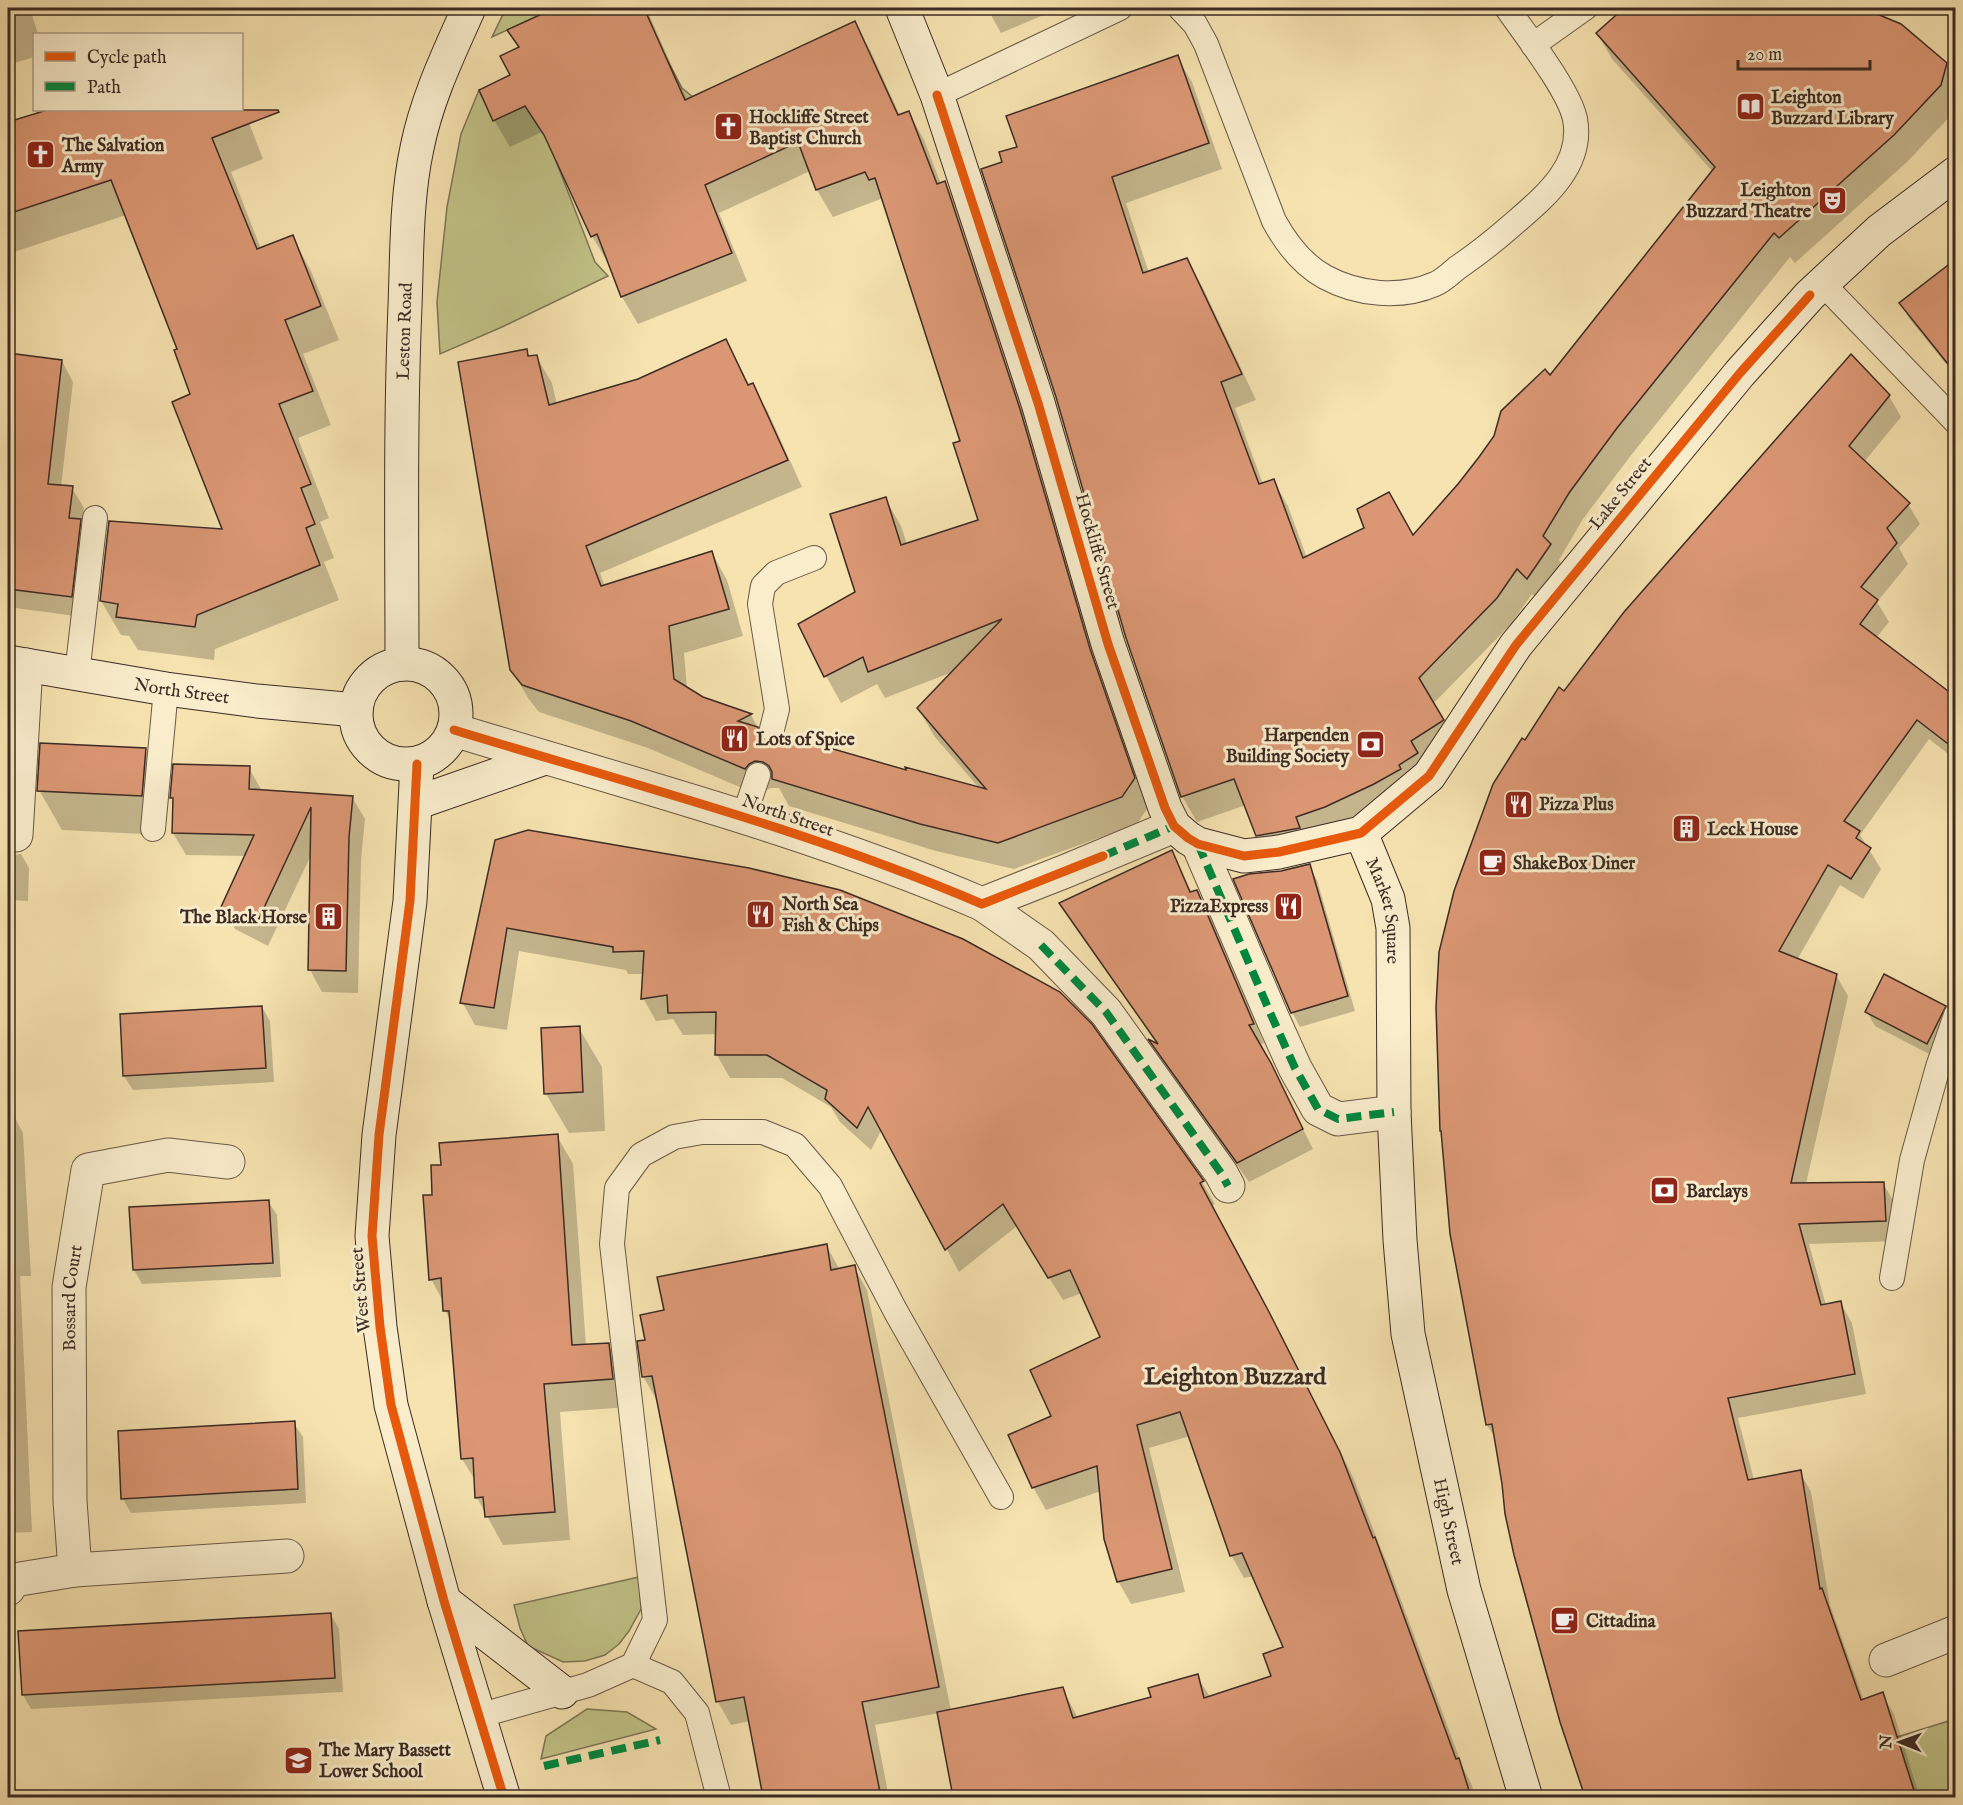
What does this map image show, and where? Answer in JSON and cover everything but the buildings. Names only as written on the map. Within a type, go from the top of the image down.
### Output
[{"type":"street","name":"Leston Road","points":[[402,664],[402,372],[410,201],[417,148],[435,86],[469,8]]},
{"type":"street","name":"Hockliffe Street","points":[[902,8],[937,95],[1038,403],[1108,644],[1166,808],[1186,835]]},
{"type":"street","name":"Lake Street","points":[[1466,719],[1516,645],[1740,373],[1816,289],[1879,231],[1956,173]]},
{"type":"street","points":[[16,835],[17,664]]},
{"type":"street","name":"North Street","points":[[17,664],[166,689],[257,701],[356,710]]},
{"type":"street","points":[[402,664],[419,665],[434,672],[446,683],[454,698],[457,714],[454,730],[446,746],[433,758],[417,764],[401,765],[386,761],[373,753],[363,741],[357,726],[356,710],[358,696],[365,684],[388,667],[402,664]]},
{"type":"street","name":"Market Square","points":[[1400,1240],[1394,1112],[1393,928],[1388,899],[1361,833],[1429,776],[1466,719]]},
{"type":"street","name":"North Street","points":[[454,730],[744,816],[915,875],[982,904]]},
{"type":"street","points":[[416,803],[545,758]]},
{"type":"street","name":"West Street","points":[[417,764],[410,901],[378,1135],[372,1236],[380,1327],[391,1405],[444,1601],[504,1797]]},
{"type":"street","points":[[982,904],[1102,856],[1186,835],[1244,856],[1280,852],[1361,833]]},
{"type":"street","points":[[1186,835],[1295,1068],[1318,1109],[1338,1119],[1394,1112]]},
{"type":"street","points":[[982,904],[1041,945],[1106,1012],[1228,1186]]},
{"type":"street","name":"Bossard Court","points":[[75,1570],[70,1501],[69,1287],[88,1170],[168,1155],[228,1162]]},
{"type":"street","name":"High Street","points":[[1400,1240],[1408,1334],[1464,1590],[1526,1797]]},
{"type":"street","points":[[8,1588],[14,1580],[75,1570],[287,1556]]},
{"type":"street","points":[[444,1601],[562,1692]]},
{"type":"street","points":[[1886,1660],[1956,1632]]},
{"type":"lane","points":[[937,95],[1120,8]]},
{"type":"lane","points":[[1180,8],[1195,24],[1206,44],[1274,221],[1286,243],[1324,277],[1365,291],[1383,293],[1405,292],[1436,284],[1495,240],[1541,200],[1559,181],[1573,155],[1576,137],[1575,119],[1569,101],[1507,8]]},
{"type":"lane","points":[[1533,45],[1585,8]]},
{"type":"lane","points":[[1816,289],[1956,422]]},
{"type":"lane","points":[[77,674],[95,518]]},
{"type":"lane","points":[[772,729],[777,710],[760,604],[763,586],[776,573],[814,558]]},
{"type":"lane","points":[[153,829],[166,689]]},
{"type":"lane","points":[[744,816],[758,775]]},
{"type":"lane","points":[[1892,1278],[1912,1160],[1938,1067],[1956,1015]]},
{"type":"lane","points":[[478,1716],[588,1685],[633,1665],[655,1620],[612,1244],[616,1188],[640,1155],[674,1137],[702,1132],[763,1132],[795,1144],[830,1186],[897,1312],[1001,1497]]},
{"type":"lane","points":[[633,1665],[672,1682],[697,1713],[719,1797]]},
{"type":"green space","points":[[506,8],[555,8],[492,37]]},
{"type":"green space","points":[[664,54],[682,88],[693,97],[556,161],[595,262],[608,276],[440,354],[437,302],[447,207],[461,134],[479,90],[493,120]]},
{"type":"green space","points":[[639,1577],[641,1609],[619,1644],[605,1655],[585,1661],[563,1662],[528,1646],[514,1605]]},
{"type":"green space","points":[[587,1709],[627,1712],[656,1729],[541,1759],[546,1736]]},
{"type":"green space","points":[[1955,1719],[1955,1797],[1916,1797],[1897,1737]]},
{"type":"marked path","points":[[1103,856],[1174,826]]},
{"type":"marked path","points":[[1198,844],[1295,1068],[1318,1109],[1338,1119],[1394,1112]]},
{"type":"marked path","points":[[1041,945],[1106,1012],[1228,1186]]},
{"type":"marked path","points":[[544,1766],[660,1740]]},
{"type":"cycle path","points":[[937,95],[1038,403],[1108,644],[1165,808],[1174,826],[1188,838],[1198,844],[1244,856],[1279,852],[1361,833],[1429,776],[1516,645],[1740,373],[1810,295]]},
{"type":"cycle path","points":[[454,730],[787,831],[918,878],[982,904],[1103,856]]},
{"type":"cycle path","points":[[417,764],[410,901],[379,1135],[372,1236],[380,1327],[391,1405],[444,1601],[504,1798]]},
{"type":"place","name":"Leighton Buzzard Library","points":[[1750,107]]},
{"type":"place","name":"Hockliffe Street Baptist Church","points":[[728,127]]},
{"type":"place","name":"The Salvation Army","points":[[41,155]]},
{"type":"place","name":"Leighton Buzzard Theatre","points":[[1832,200]]},
{"type":"place","name":"Lots of Spice","points":[[735,739]]},
{"type":"place","name":"Harpenden Building Society","points":[[1370,745]]},
{"type":"place","name":"Pizza Plus","points":[[1518,804]]},
{"type":"place","name":"Leck House","points":[[1686,829]]},
{"type":"place","name":"ShakeBox Diner","points":[[1492,863]]},
{"type":"place","name":"PizzaExpress","points":[[1289,906]]},
{"type":"place","name":"North Sea Fish & Chips","points":[[761,914]]},
{"type":"place","name":"The Black Horse","points":[[328,917]]},
{"type":"place","name":"Barclays","points":[[1665,1191]]},
{"type":"place","name":"Cittadina","points":[[1565,1621]]},
{"type":"place","name":"The Mary Bassett Lower School","points":[[298,1760]]},
{"type":"district","name":"Leighton Buzzard","points":[[1235,1376]]}]
